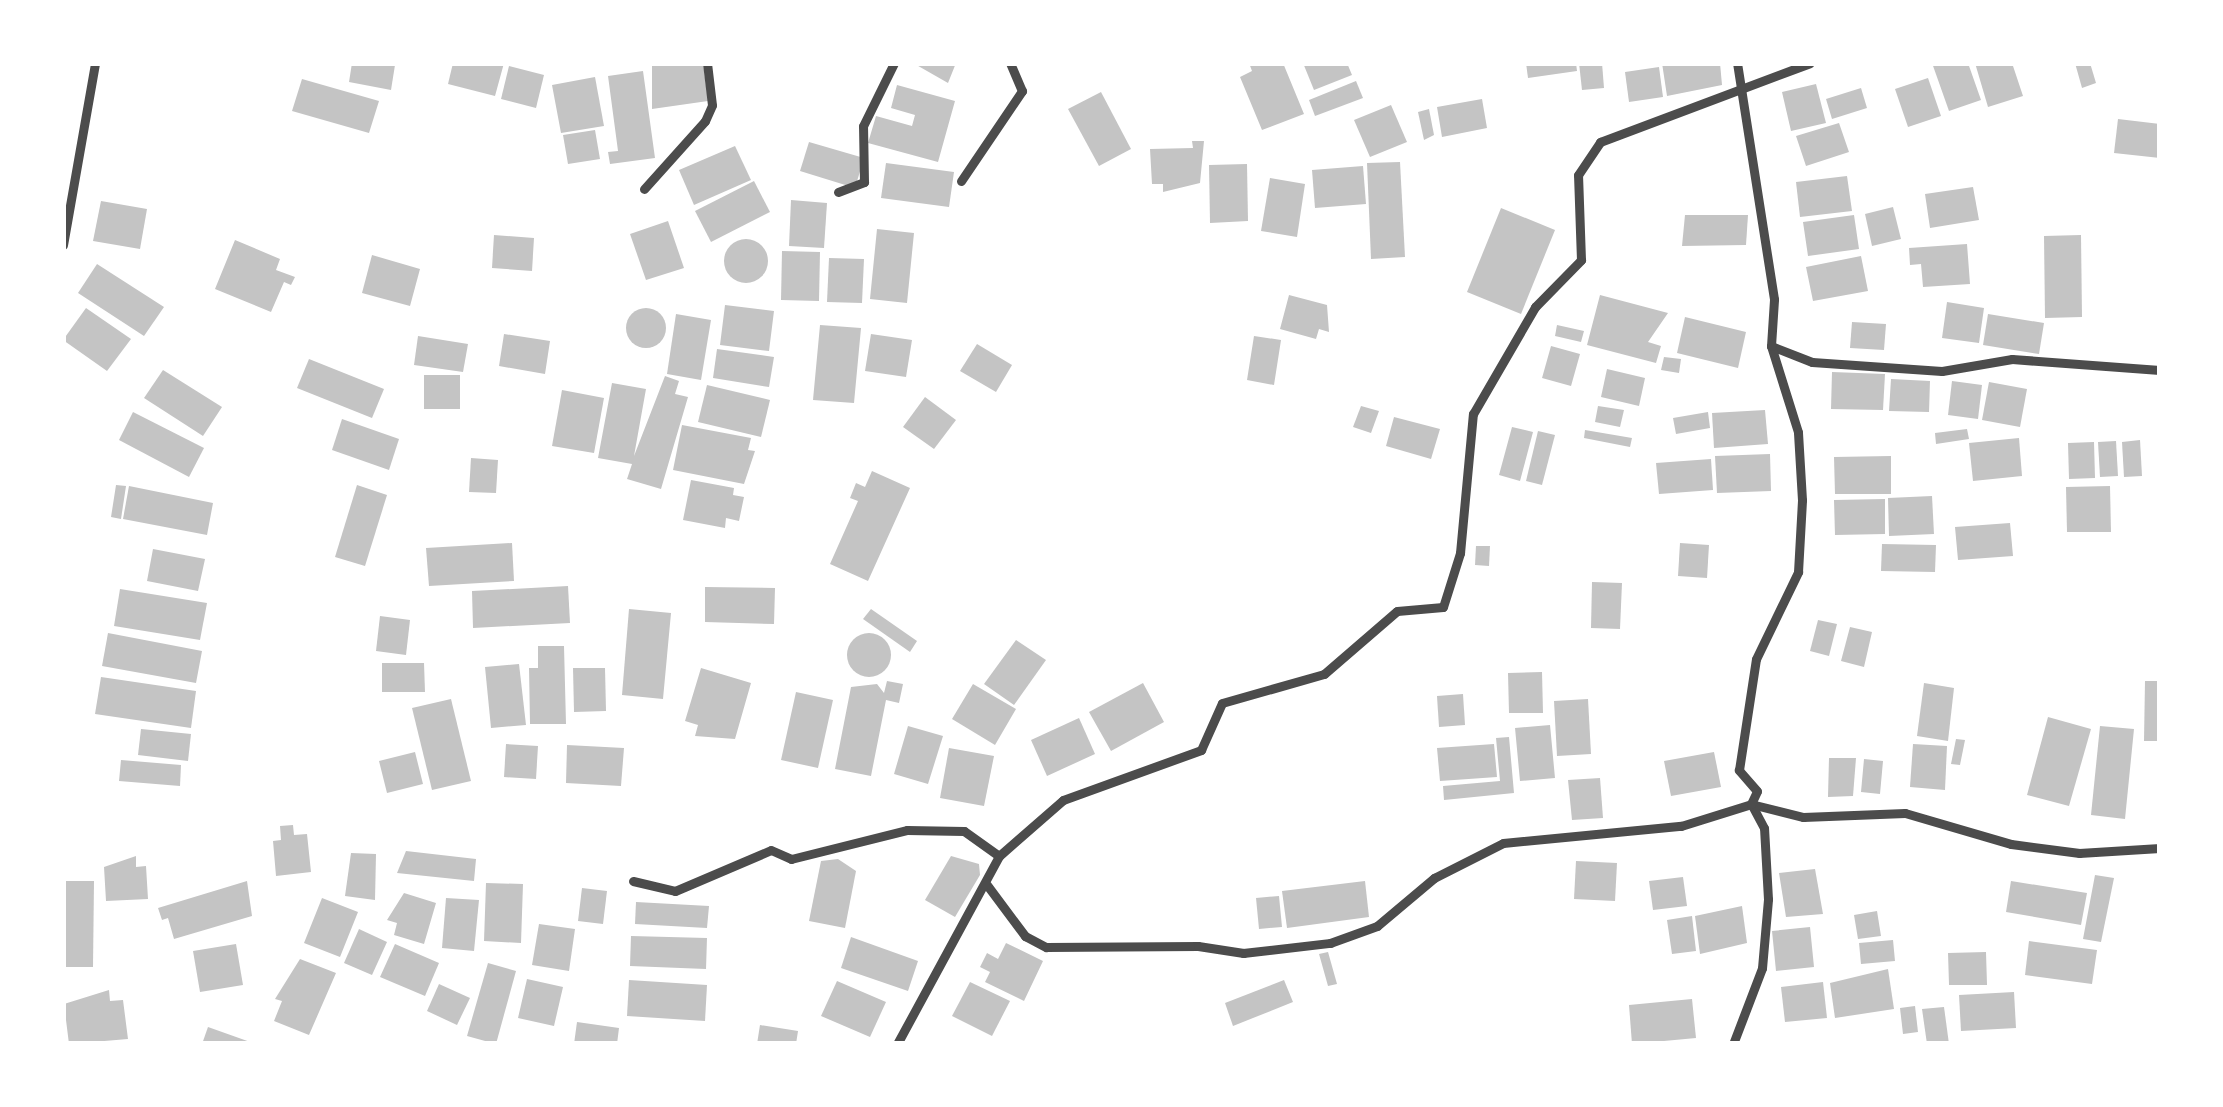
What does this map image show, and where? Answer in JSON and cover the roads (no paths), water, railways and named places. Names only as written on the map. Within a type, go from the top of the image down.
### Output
[{"type":"street","points":[[63,245],[95,63]]},
{"type":"street","points":[[644,189],[705,121],[712,105],[707,63]]},
{"type":"street","points":[[838,192],[864,182],[862,126],[894,63]]},
{"type":"street","points":[[962,181],[1022,91],[1010,63]]},
{"type":"street","points":[[1733,1044],[1762,968],[1768,898],[1764,828],[1751,804],[1756,791],[1739,770],[1756,659],[1798,572],[1802,524],[1798,432],[1771,346],[1774,299],[1737,63]]},
{"type":"street","points":[[897,1044],[999,856],[1063,800],[1202,750],[1222,703],[1324,674],[1397,611],[1443,608],[1460,553],[1473,414],[1535,307],[1581,260],[1578,175],[1600,142],[1744,93],[1756,79],[1810,63]]},
{"type":"street","points":[[1771,346],[1812,362],[1942,371],[2012,359],[2160,370]]},
{"type":"street","points":[[987,885],[1025,936],[1046,947],[1198,946],[1243,953],[1330,943],[1377,926],[1434,878],[1503,843],[1681,826],[1751,804],[1803,818],[1905,813],[2011,844],[2079,854],[2160,848]]},
{"type":"street","points":[[633,881],[675,891],[771,850],[791,859],[908,830],[964,831],[999,856]]}]
